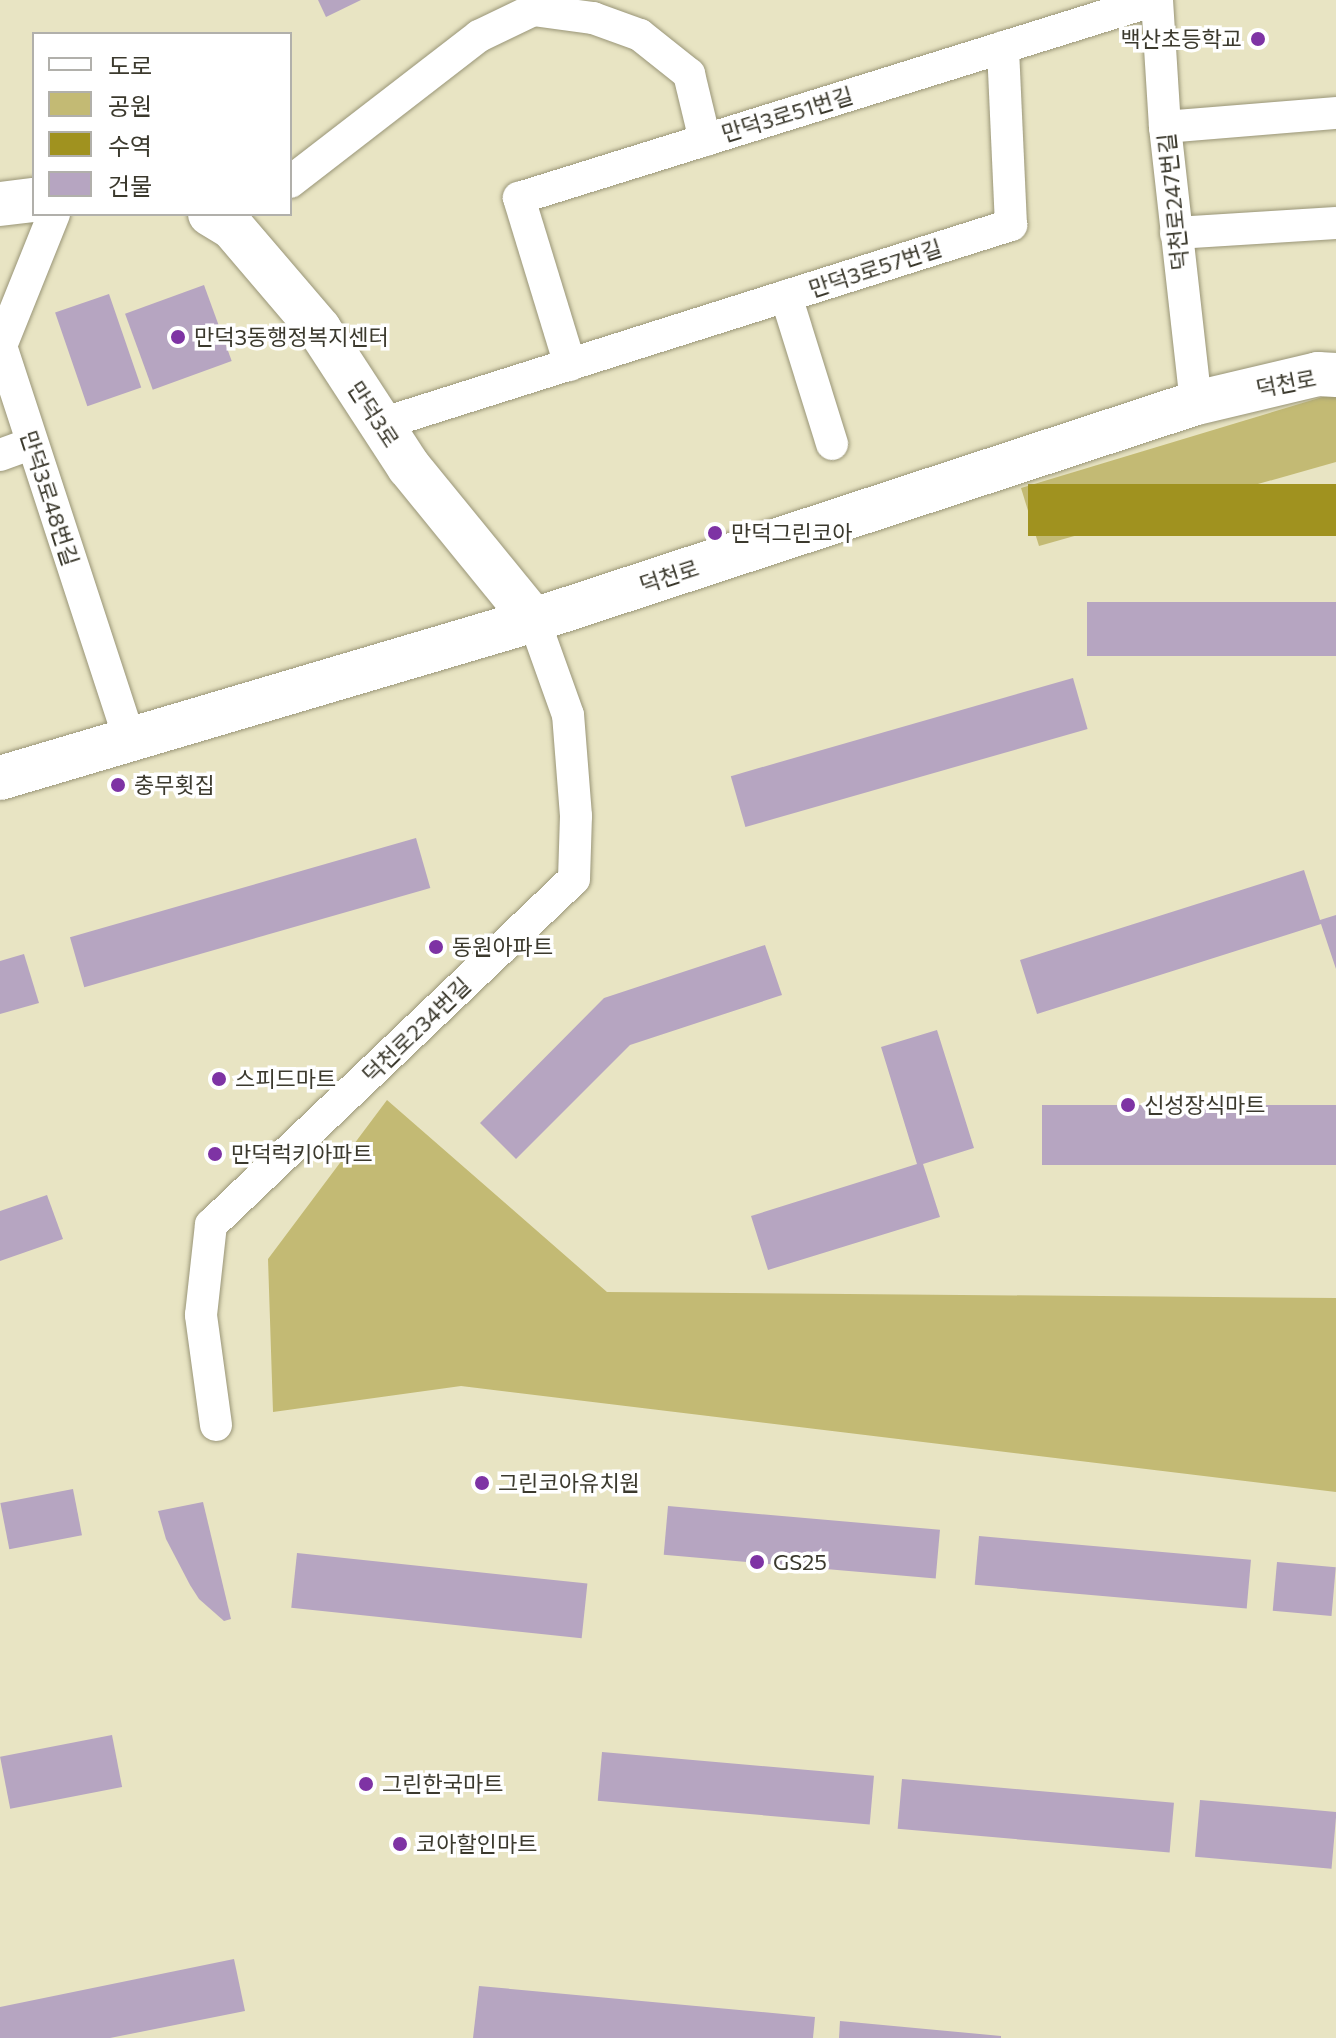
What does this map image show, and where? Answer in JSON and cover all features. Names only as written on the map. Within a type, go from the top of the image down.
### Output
[{"type":"main road","points":[[0,204],[32,200]]},
{"type":"main road","name":"만덕3로","points":[[230,218],[319,329],[409,467],[534,620]]},
{"type":"main road","name":"덕천로","points":[[0,778],[534,620],[1196,403],[1318,374],[1336,375]]},
{"type":"street","name":"만덕3로51번길","points":[[292,180],[479,36],[533,10],[593,18],[640,35],[689,74],[705,140],[1156,0]]},
{"type":"street","name":"덕천로247번길","points":[[1156,0],[1165,127],[1196,403]]},
{"type":"street","name":"만덕3로57번길","points":[[381,424],[1011,225],[1003,47]]},
{"type":"street","points":[[1165,127],[1336,113]]},
{"type":"street","points":[[570,365],[519,198],[705,140]]},
{"type":"street","name":"만덕3로48번길","points":[[53,216],[1,346],[6,369],[130,740]]},
{"type":"street","points":[[1176,233],[1336,223]]},
{"type":"street","points":[[786,296],[832,444]]},
{"type":"street","points":[[0,455],[31,444]]},
{"type":"street","name":"덕천로234번길","points":[[216,1425],[201,1315],[211,1225],[574,879],[576,816],[568,715],[534,620]]},
{"type":"green space","points":[[1329,395],[1336,397],[1336,462],[1039,546],[1021,488]]},
{"type":"green space","points":[[387,1100],[607,1292],[1336,1298],[1336,1492],[461,1386],[273,1412],[268,1259]]},
{"type":"water","points":[[1028,484],[1336,484],[1336,536],[1028,536]]},
{"type":"building","points":[[318,0],[361,0],[326,17]]},
{"type":"building","name":"만덕3동행정복지센터","points":[[204,285],[232,361],[153,390],[125,314]]},
{"type":"building","points":[[109,294],[141,388],[87,406],[55,313]]},
{"type":"building","points":[[1087,602],[1336,602],[1336,656],[1087,656]]},
{"type":"building","points":[[1073,678],[1088,729],[745,827],[731,776]]},
{"type":"building","points":[[416,838],[430,888],[84,987],[70,937]]},
{"type":"building","points":[[1304,870],[1320,920],[1336,915],[1336,969],[1321,924],[1037,1014],[1020,960]]},
{"type":"building","points":[[765,945],[782,995],[630,1045],[516,1159],[480,1123],[604,998]]},
{"type":"building","points":[[24,954],[39,1003],[0,1014],[0,961]]},
{"type":"building","points":[[937,1030],[974,1148],[923,1164],[940,1217],[768,1270],[751,1216],[917,1164],[881,1047]]},
{"type":"building","points":[[1042,1105],[1336,1105],[1336,1165],[1042,1165]]},
{"type":"building","points":[[47,1195],[63,1239],[0,1261],[0,1211]]},
{"type":"building","points":[[73,1489],[82,1535],[9,1549],[0,1503]]},
{"type":"building","points":[[203,1502],[231,1619],[224,1621],[199,1599],[190,1585],[166,1539],[158,1511]]},
{"type":"building","points":[[668,1506],[940,1530],[936,1579],[664,1555]]},
{"type":"building","points":[[979,1536],[1251,1560],[1247,1609],[975,1585]]},
{"type":"building","points":[[297,1553],[587,1584],[582,1638],[291,1608]]},
{"type":"building","points":[[1277,1562],[1336,1567],[1332,1616],[1273,1611]]},
{"type":"building","points":[[112,1735],[122,1787],[10,1809],[0,1757]]},
{"type":"building","points":[[602,1752],[874,1776],[870,1825],[598,1801]]},
{"type":"building","points":[[902,1779],[1174,1803],[1170,1853],[898,1829]]},
{"type":"building","points":[[1200,1800],[1336,1812],[1332,1869],[1195,1857]]},
{"type":"building","points":[[234,1959],[245,2011],[110,2038],[0,2038],[0,2007]]},
{"type":"building","points":[[479,1986],[815,2017],[813,2038],[473,2038]]},
{"type":"building","points":[[840,2021],[1001,2036],[1001,2038],[839,2038]]},
{"type":"place","name":"백산초등학교","points":[[1258,39]]},
{"type":"place","name":"만덕3동행정복지센터","points":[[178,337]]},
{"type":"place","name":"만덕그린코아","points":[[715,533]]},
{"type":"place","name":"충무횟집","points":[[118,785]]},
{"type":"place","name":"동원아파트","points":[[436,947]]},
{"type":"place","name":"스피드마트","points":[[219,1079]]},
{"type":"place","name":"신성장식마트","points":[[1128,1105]]},
{"type":"place","name":"만덕럭키아파트","points":[[215,1154]]},
{"type":"place","name":"그린코아유치원","points":[[482,1483]]},
{"type":"place","name":"GS25","points":[[757,1562]]},
{"type":"place","name":"그린한국마트","points":[[366,1784]]},
{"type":"place","name":"코아할인마트","points":[[400,1844]]}]
